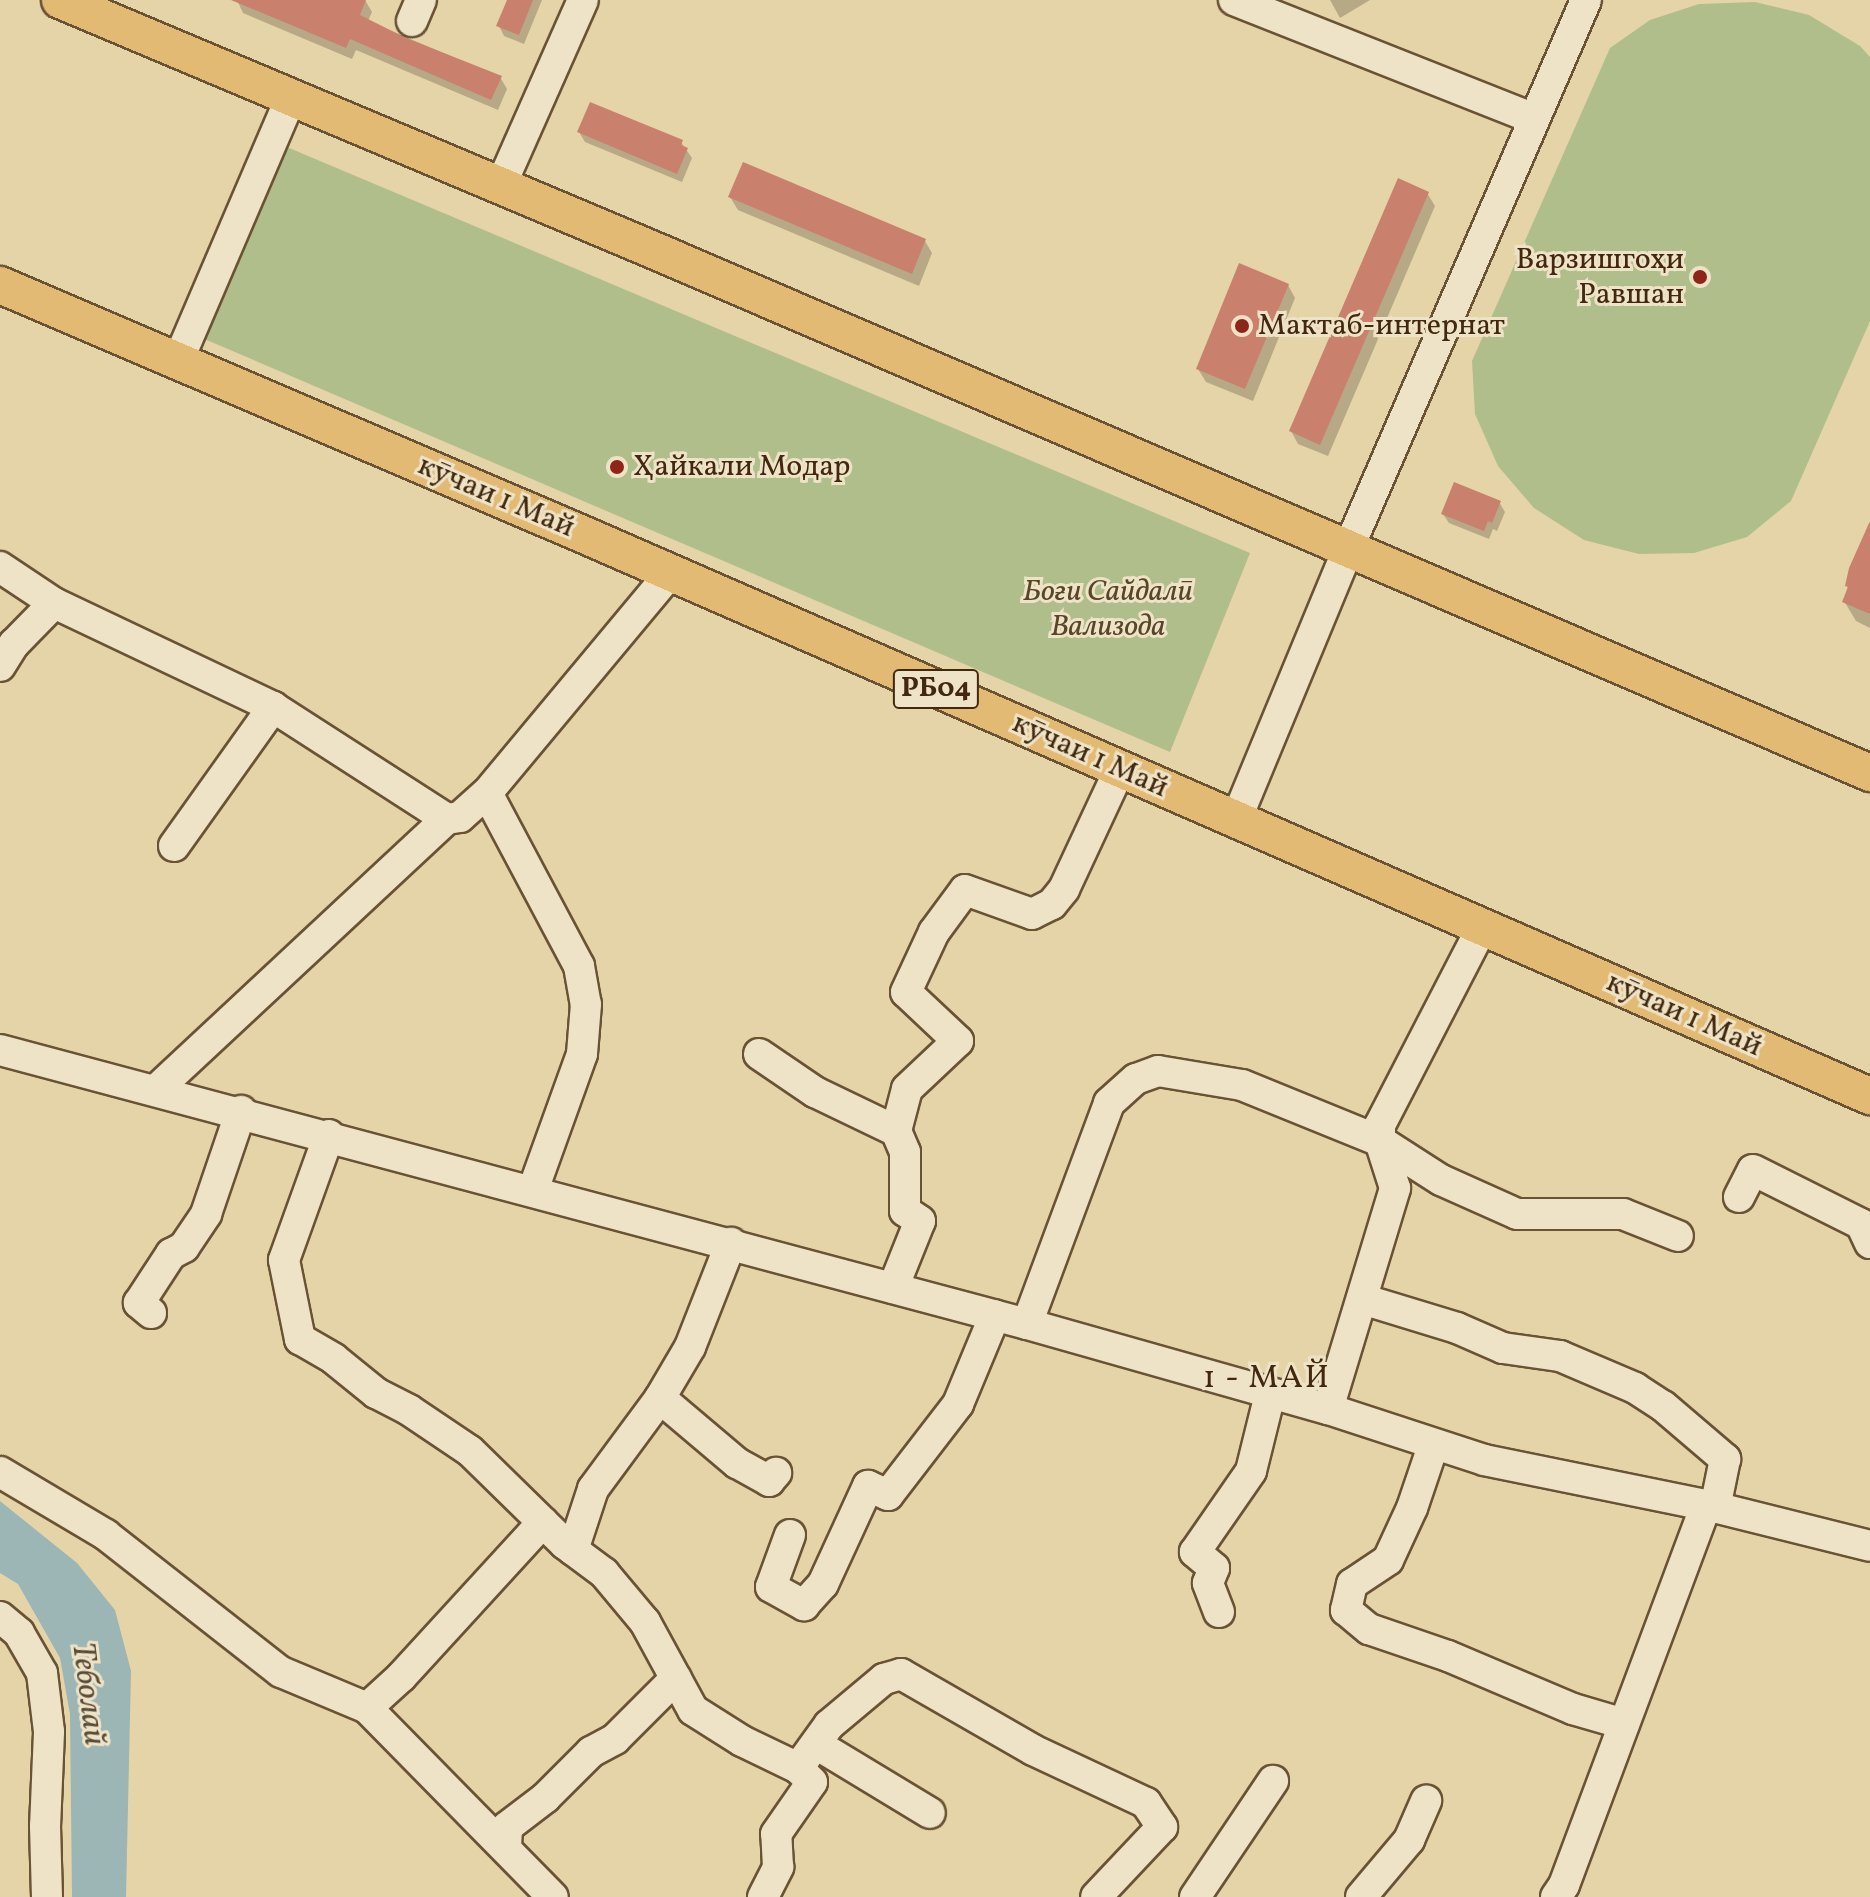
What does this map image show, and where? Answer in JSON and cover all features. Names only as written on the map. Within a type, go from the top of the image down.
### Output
[{"type":"main road","points":[[60,0],[1349,547],[1870,773]]},
{"type":"main road","name":"кӯчаи 1 Май","points":[[0,285],[1870,1096]]},
{"type":"street","points":[[501,185],[583,0]]},
{"type":"street","points":[[1234,0],[1534,119]]},
{"type":"street","points":[[1236,820],[1349,547],[1586,0]]},
{"type":"street","points":[[178,361],[291,97]]},
{"type":"street","points":[[0,567],[54,603],[273,707],[447,819]]},
{"type":"street","points":[[157,1089],[447,819],[460,817],[487,793],[670,573]]},
{"type":"street","points":[[0,666],[14,644],[54,603]]},
{"type":"street","points":[[174,846],[273,707]]},
{"type":"street","points":[[893,1288],[920,1221],[905,1211],[905,1152],[896,1131],[907,1089],[958,1041],[906,992],[934,932],[965,890],[1032,914],[1052,904],[1064,889],[1120,769]]},
{"type":"street","points":[[487,793],[579,966],[586,1004],[582,1054],[533,1190]]},
{"type":"street","points":[[1328,1409],[1395,1188],[1380,1141],[1380,1125],[1482,927]]},
{"type":"street","points":[[0,1050],[241,1111],[995,1315],[1328,1409],[1433,1446],[1484,1460],[1710,1506],[1870,1546]]},
{"type":"street","points":[[759,1054],[815,1092],[896,1131]]},
{"type":"street","points":[[1027,1324],[1109,1103],[1136,1079],[1158,1071],[1242,1085],[1380,1141],[1441,1180],[1517,1214],[1623,1214],[1678,1236]]},
{"type":"street","points":[[151,1313],[139,1303],[171,1254],[184,1247],[206,1214],[241,1111]]},
{"type":"street","points":[[329,1135],[284,1260],[300,1339],[334,1359],[376,1393],[409,1410],[470,1451],[573,1550],[604,1573],[645,1622],[693,1710],[742,1741],[798,1768],[812,1782],[776,1834],[778,1867],[763,1897]]},
{"type":"street","points":[[1739,1197],[1753,1170],[1861,1224],[1870,1243]]},
{"type":"street","points":[[573,1550],[593,1489],[660,1398],[690,1347],[731,1243]]},
{"type":"street","points":[[1362,1299],[1457,1328],[1503,1348],[1560,1356],[1635,1388],[1663,1406],[1725,1459],[1710,1506],[1564,1885],[1556,1897]]},
{"type":"street","points":[[790,1535],[771,1587],[804,1605],[823,1584],[868,1486],[888,1495],[958,1404],[995,1315]]},
{"type":"street","points":[[1219,1612],[1208,1583],[1214,1568],[1195,1552],[1251,1471],[1270,1394]]},
{"type":"street","points":[[660,1398],[737,1463],[769,1481],[776,1473]]},
{"type":"street","points":[[1433,1446],[1412,1508],[1388,1560],[1352,1584],[1346,1610],[1369,1629],[1448,1656],[1573,1709],[1624,1724]]},
{"type":"street","points":[[0,1472],[106,1535],[281,1672],[367,1708],[553,1897]]},
{"type":"street","points":[[367,1708],[401,1677],[543,1522]]},
{"type":"street","points":[[0,1617],[19,1633],[42,1673],[49,1732],[45,1826],[47,1897]]},
{"type":"street","points":[[798,1768],[829,1725],[884,1679],[901,1674],[1033,1750],[1146,1803],[1162,1827],[1096,1897]]},
{"type":"street","points":[[506,1847],[507,1827],[545,1798],[591,1752],[615,1739],[676,1678]]},
{"type":"street","points":[[816,1744],[930,1813]]},
{"type":"street","points":[[1195,1897],[1273,1781]]},
{"type":"street","points":[[1361,1897],[1409,1840],[1426,1801]]},
{"type":"green space","points":[[1755,2],[1809,15],[1860,46],[1870,57],[1870,321],[1791,501],[1747,537],[1694,553],[1639,554],[1584,540],[1534,508],[1498,466],[1475,414],[1472,361],[1610,48],[1650,20],[1699,4]]},
{"type":"green space","name":"Боғи Сайдалӣ Вализода","points":[[282,145],[1250,553],[1170,752],[202,338]]},
{"type":"water","name":"Теболай","points":[[0,1501],[77,1563],[115,1610],[131,1671],[126,1897],[72,1897],[70,1714],[60,1658],[18,1584],[0,1573]]},
{"type":"building","points":[[231,0],[366,0],[360,15],[406,38],[502,76],[491,100],[350,39],[346,48]]},
{"type":"building","points":[[507,0],[533,0],[519,35],[496,26]]},
{"type":"building","points":[[590,102],[683,140],[681,145],[688,148],[677,174],[577,132]]},
{"type":"building","points":[[743,162],[926,239],[912,274],[728,197]]},
{"type":"building","points":[[1398,178],[1429,192],[1320,445],[1289,431]]},
{"type":"building","name":"Мактаб-интернат","points":[[1239,263],[1289,284],[1245,389],[1196,369]]},
{"type":"building","points":[[1454,482],[1501,501],[1492,523],[1488,521],[1484,531],[1441,514]]},
{"type":"building","points":[[1870,521],[1870,614],[1842,602],[1848,587],[1845,586],[1849,568]]},
{"type":"place","name":"Варзишгоҳи Равшан","points":[[1700,277]]},
{"type":"place","name":"Мактаб-интернат","points":[[1242,326]]},
{"type":"place","name":"Ҳайкали Модар","points":[[617,467]]},
{"type":"district","name":"1 - МАЙ","points":[[1267,1379]]}]
